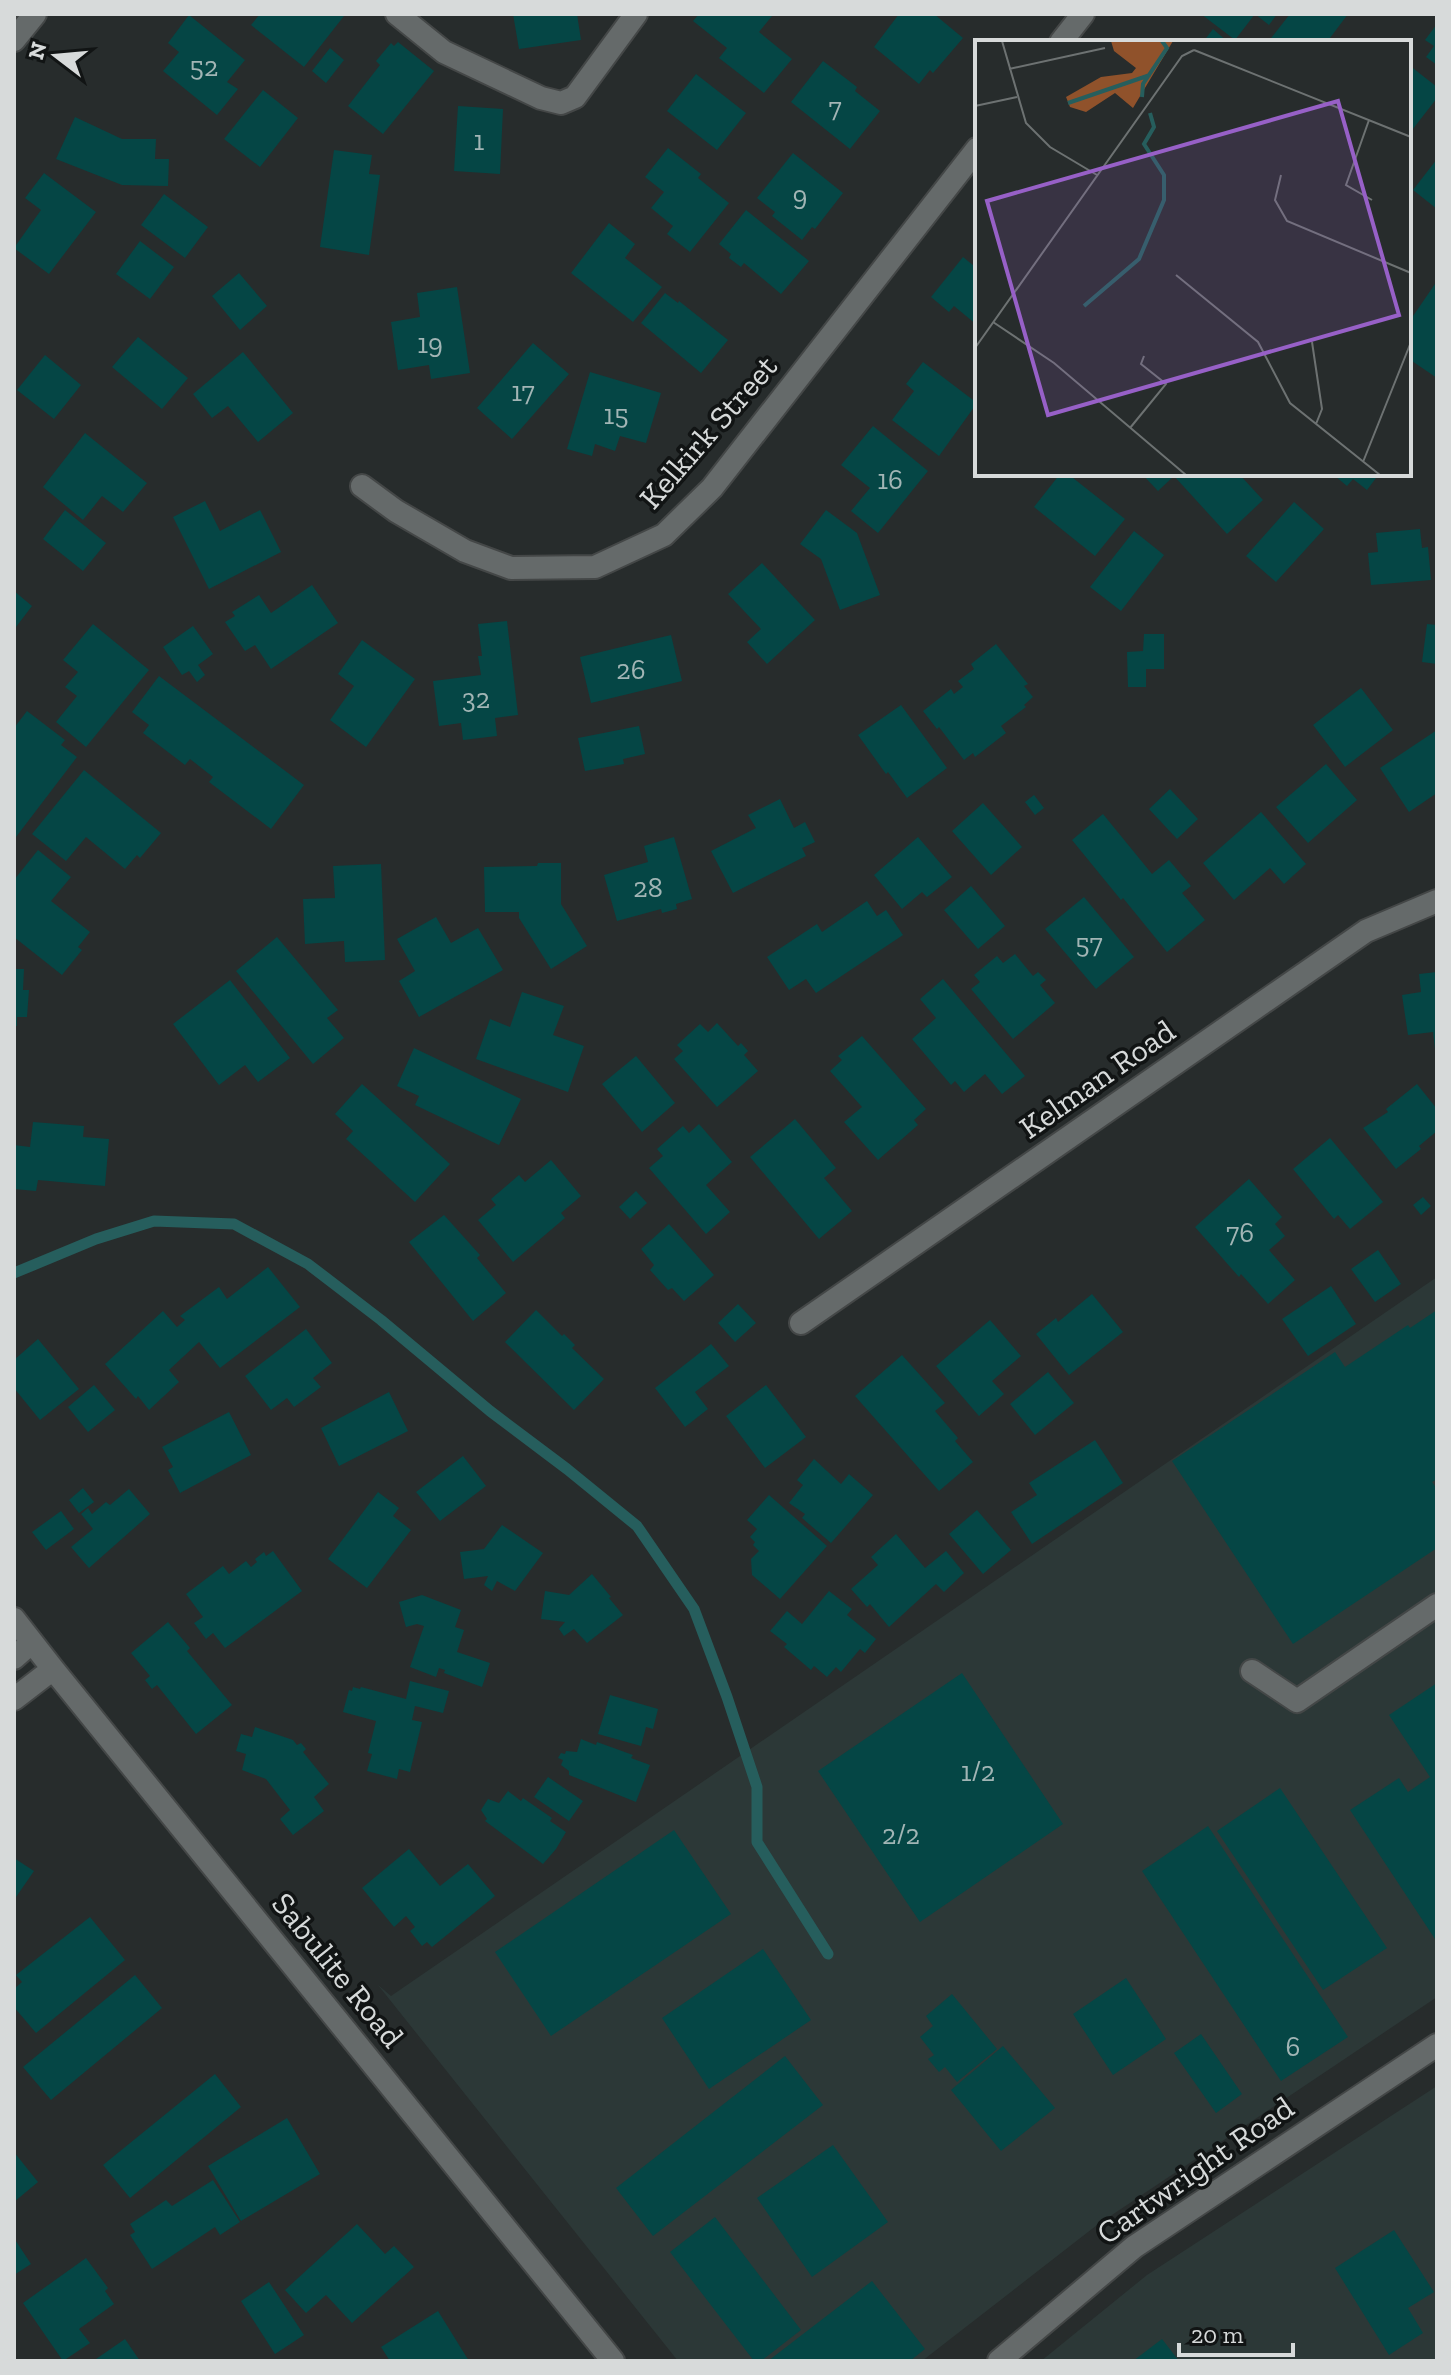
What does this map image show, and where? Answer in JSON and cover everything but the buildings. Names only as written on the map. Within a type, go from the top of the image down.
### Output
[{"type":"street","points":[[14,40],[35,14]]},
{"type":"street","points":[[397,14],[444,52],[541,98],[561,103],[575,97],[636,14]]},
{"type":"street","points":[[1063,40],[1083,14]]},
{"type":"street","name":"Kelkirk Street","points":[[362,486],[396,511],[465,551],[511,568],[595,567],[664,535],[712,488],[975,152]]},
{"type":"street","name":"Kelman Road","points":[[801,1323],[1366,931],[1437,901]]},
{"type":"street","points":[[1252,1671],[1297,1701],[1437,1605]]},
{"type":"street","name":"Sabulite Road","points":[[14,1619],[613,2361]]},
{"type":"street","points":[[14,1658],[32,1642]]},
{"type":"street","points":[[14,1699],[53,1669]]},
{"type":"street","name":"Cartwright Road","points":[[999,2361],[1134,2247],[1437,2045]]},
{"type":"shaded area","points":[[1437,1277],[1437,1997],[1097,2225],[922,2361],[678,2361],[378,1985],[391,1996]]},
{"type":"shaded area","points":[[1437,2086],[1437,2361],[1041,2361],[1147,2275]]},
{"type":"waterway","points":[[14,1273],[96,1239],[154,1221],[234,1224],[308,1264],[637,1526],[694,1609],[757,1787],[757,1842],[828,1954]]}]
